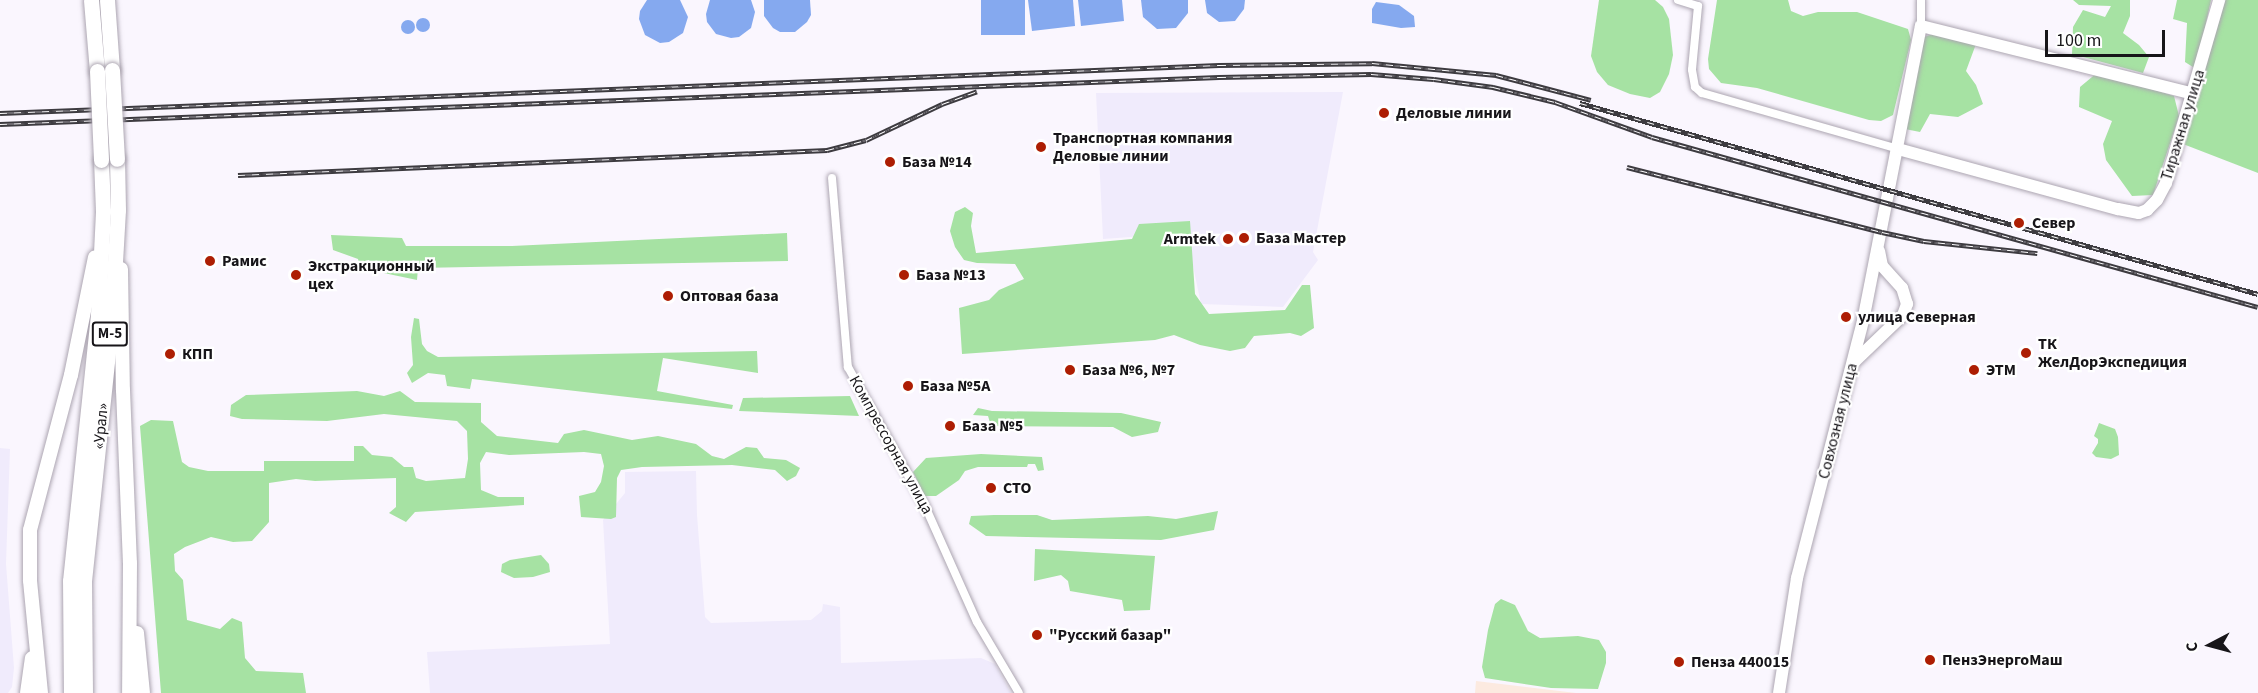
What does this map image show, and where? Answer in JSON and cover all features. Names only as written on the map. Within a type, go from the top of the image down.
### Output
[{"type":"highway","name":"М-5","points":[[91,0],[104,71]]},
{"type":"highway","name":"М-5","points":[[104,71],[107,0]]},
{"type":"highway","name":"«Урал»","points":[[85,693],[85,570],[106,377],[110,210],[104,71]]},
{"type":"highway","name":"«Урал»","points":[[70,693],[70,581],[110,210]]},
{"type":"main road","name":"Тиражная улица","points":[[1898,149],[2118,209],[2139,213],[2147,210],[2157,200],[2166,183],[2219,0]]},
{"type":"main road","name":"Совхозная улица","points":[[1779,693],[1797,578],[1853,363],[1879,246],[1922,26]]},
{"type":"main road","points":[[1922,26],[2193,94]]},
{"type":"main road","points":[[110,210],[130,563],[142,693]]},
{"type":"main road","points":[[41,693],[29,560],[32,519],[110,210]]},
{"type":"main road","points":[[1853,363],[1906,310],[1905,292],[1882,266],[1879,246]]},
{"type":"main road","points":[[1869,290],[1881,282],[1896,282]]},
{"type":"main road","points":[[129,693],[130,563]]},
{"type":"main road","points":[[27,693],[32,667],[33,608]]},
{"type":"street","points":[[1678,0],[1698,6],[1692,70],[1695,87],[1702,93],[1898,149]]},
{"type":"street","points":[[1921,0],[1922,26]]},
{"type":"street","name":"Компрессорная улица","points":[[832,178],[848,367],[925,506],[977,622],[1019,693]]},
{"type":"shaded area","points":[[1343,92],[1313,252],[1318,260],[1283,307],[1201,304],[1186,233],[1103,239],[1096,93]]},
{"type":"shaded area","points":[[0,448],[10,449],[6,564],[14,668],[12,687],[8,693],[0,693]]},
{"type":"shaded area","points":[[696,471],[705,617],[711,623],[811,620],[822,611],[823,604],[840,607],[841,663],[981,658],[995,664],[1011,693],[430,693],[427,652],[610,644],[603,520],[625,493],[625,472]]},
{"type":"shaded area","points":[[1476,681],[1576,693],[1475,693]]},
{"type":"green space","points":[[1599,0],[1655,0],[1663,7],[1669,19],[1673,55],[1669,74],[1660,92],[1650,98],[1630,94],[1608,85],[1597,72],[1591,56]]},
{"type":"green space","points":[[1717,0],[1788,0],[1791,11],[1803,16],[1818,12],[1857,12],[1908,29],[1911,40],[1893,115],[1881,121],[1869,120],[1757,88],[1721,83],[1709,69],[1708,59]]},
{"type":"green space","points":[[2073,0],[2130,0],[2130,16],[2123,33],[2139,45],[2149,57],[2143,73],[2072,54],[2073,27],[2083,10],[2105,17],[2111,6],[2079,5]]},
{"type":"green space","points":[[2177,0],[2211,0],[2196,69],[2185,62],[2187,23],[2173,19]]},
{"type":"green space","points":[[2225,0],[2258,0],[2258,173],[2183,144]]},
{"type":"green space","points":[[1939,32],[1976,44],[1966,71],[1976,85],[1983,104],[1958,117],[1930,114],[1920,132],[1905,129],[1924,37]]},
{"type":"green space","points":[[2098,72],[2174,96],[2179,116],[2153,195],[2132,196],[2106,160],[2103,144],[2112,121],[2079,107],[2080,87]]},
{"type":"green space","points":[[965,207],[973,213],[971,226],[976,253],[1132,239],[1139,224],[1190,221],[1195,294],[1209,314],[1285,310],[1302,285],[1310,285],[1314,328],[1301,336],[1290,333],[1254,336],[1245,348],[1230,351],[1200,345],[1174,335],[1155,340],[962,354],[959,308],[989,300],[999,290],[1024,279],[1015,264],[977,263],[964,260],[955,247],[950,231],[955,212]]},
{"type":"green space","points":[[787,233],[788,261],[418,268],[417,280],[360,268],[358,259],[333,250],[331,235],[402,238],[406,246],[512,246]]},
{"type":"green space","points":[[414,318],[419,319],[422,344],[427,351],[438,357],[757,351],[758,373],[663,358],[657,391],[733,405],[732,409],[472,379],[470,389],[447,386],[445,375],[428,373],[412,383],[407,373],[413,365],[411,337]]},
{"type":"green space","points":[[357,391],[384,396],[400,391],[415,402],[481,403],[481,422],[497,436],[558,443],[564,434],[584,430],[632,440],[658,436],[696,444],[712,456],[724,459],[746,447],[757,448],[764,458],[786,460],[800,468],[796,476],[787,481],[775,470],[732,465],[642,467],[621,470],[617,478],[616,517],[611,519],[581,517],[579,496],[595,492],[601,482],[604,466],[601,454],[584,452],[509,455],[486,452],[480,463],[481,490],[498,497],[524,497],[524,505],[415,512],[406,522],[389,513],[396,507],[396,478],[315,481],[296,479],[269,483],[269,522],[252,541],[233,542],[211,537],[185,547],[174,554],[175,571],[183,580],[187,620],[220,629],[232,618],[242,622],[245,658],[256,671],[303,673],[306,693],[161,693],[140,426],[151,420],[173,421],[182,462],[189,467],[208,471],[264,471],[264,461],[354,461],[354,446],[363,446],[372,455],[392,457],[404,467],[413,467],[416,478],[426,481],[465,478],[468,459],[467,431],[457,421],[384,414],[327,421],[242,419],[230,416],[231,405],[246,395]]},
{"type":"green space","points":[[850,396],[859,416],[739,411],[743,398]]},
{"type":"green space","points":[[978,408],[992,411],[1121,413],[1161,422],[1158,432],[1132,437],[1113,427],[991,426],[988,416],[973,415]]},
{"type":"green space","points":[[2099,423],[2115,429],[2118,437],[2119,455],[2111,459],[2096,457],[2092,453],[2098,443],[2098,439],[2094,436]]},
{"type":"green space","points":[[981,454],[1042,457],[1044,470],[1038,471],[1035,464],[1028,464],[1027,467],[978,467],[965,471],[959,480],[936,496],[925,496],[913,472],[926,458]]},
{"type":"green space","points":[[1218,511],[1214,530],[1161,540],[986,536],[969,524],[971,516],[1037,515],[1052,520],[1148,516],[1176,519]]},
{"type":"green space","points":[[1035,549],[1155,556],[1150,610],[1124,611],[1122,600],[1070,591],[1068,581],[1061,575],[1034,581]]},
{"type":"green space","points":[[541,555],[549,564],[550,572],[533,577],[514,578],[501,572],[502,564],[510,560]]},
{"type":"green space","points":[[1501,599],[1515,605],[1528,631],[1540,638],[1578,636],[1599,640],[1606,652],[1606,663],[1598,689],[1551,688],[1485,678],[1482,667],[1488,630],[1495,604]]},
{"type":"water","points":[[647,0],[680,0],[688,17],[683,33],[669,42],[660,43],[645,35],[639,19],[640,11]]},
{"type":"water","points":[[710,0],[751,0],[755,12],[751,28],[739,37],[731,38],[716,34],[707,22],[706,14]]},
{"type":"water","points":[[764,0],[810,0],[811,15],[807,22],[795,32],[780,32],[773,28],[764,16]]},
{"type":"water","points":[[981,0],[1025,0],[1025,35],[981,35]]},
{"type":"water","points":[[1028,0],[1073,0],[1075,26],[1032,31]]},
{"type":"water","points":[[1078,0],[1122,0],[1124,21],[1081,26]]},
{"type":"water","points":[[1141,0],[1188,0],[1188,13],[1176,28],[1157,29],[1143,17]]},
{"type":"water","points":[[1205,0],[1245,0],[1244,9],[1235,21],[1219,22],[1207,13]]},
{"type":"water","points":[[1376,2],[1399,5],[1414,16],[1415,27],[1401,28],[1372,23],[1372,9]]},
{"type":"water","points":[[420,18],[426,18],[430,25],[426,32],[420,32],[416,28],[416,22]]},
{"type":"water","points":[[405,20],[411,20],[415,27],[411,34],[405,34],[401,30],[401,24]]},
{"type":"railway","points":[[0,113],[1219,65],[1372,63],[1496,75],[1591,100]]},
{"type":"railway","points":[[0,124],[1219,77],[1371,74],[1434,79],[1493,87],[1555,102],[1652,137],[2258,307]]},
{"type":"railway","points":[[238,175],[827,150],[866,140],[942,104],[977,91]]},
{"type":"railway","points":[[1580,103],[2258,294]]},
{"type":"railway","points":[[1627,167],[1924,241],[2037,253]]},
{"type":"place","name":"Деловые линии","points":[[1384,113]]},
{"type":"place","name":"Транспортная компания Деловые линии","points":[[1041,147]]},
{"type":"place","name":"База №14","points":[[890,162]]},
{"type":"place","name":"Север","points":[[2019,223]]},
{"type":"place","name":"База Мастер","points":[[1244,238]]},
{"type":"place","name":"Armtek","points":[[1228,239]]},
{"type":"place","name":"Рамис","points":[[210,261]]},
{"type":"place","name":"Экстракционный цех","points":[[296,275]]},
{"type":"place","name":"База №13","points":[[904,275]]},
{"type":"place","name":"Оптовая база","points":[[668,296]]},
{"type":"place","name":"улица Северная","points":[[1846,317]]},
{"type":"place","name":"ТК ЖелДорЭкспедиция","points":[[2026,353]]},
{"type":"place","name":"КПП","points":[[170,354]]},
{"type":"place","name":"База №6, №7","points":[[1070,370]]},
{"type":"place","name":"ЭТМ","points":[[1974,370]]},
{"type":"place","name":"База №5А","points":[[908,386]]},
{"type":"place","name":"База №5","points":[[950,426]]},
{"type":"place","name":"СТО","points":[[991,488]]},
{"type":"place","name":"\"Русский базар\"","points":[[1037,635]]},
{"type":"place","name":"ПензЭнергоМаш","points":[[1930,660]]},
{"type":"place","name":"Пенза 440015","points":[[1679,662]]}]
